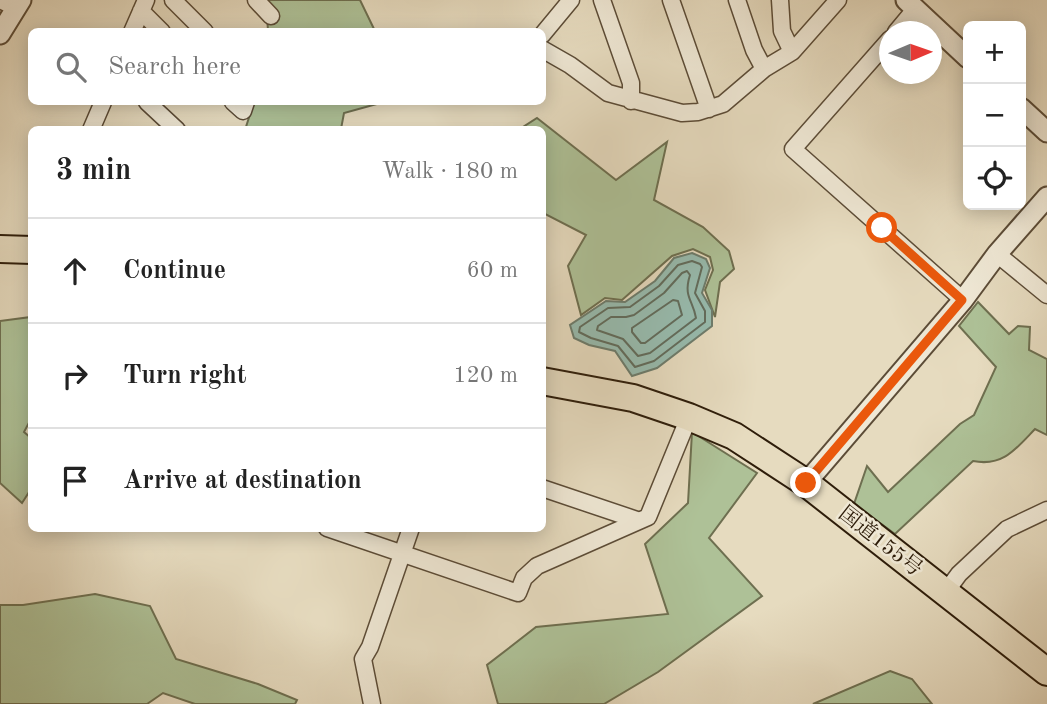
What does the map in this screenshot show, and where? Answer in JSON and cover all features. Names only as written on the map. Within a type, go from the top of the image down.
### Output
[{"type":"highway","points":[[0,249],[28,250]]},
{"type":"highway","name":"国道155号","points":[[546,382],[633,398],[734,436],[806,483],[1047,672]]},
{"type":"street","points":[[173,0],[201,28]]},
{"type":"street","points":[[256,0],[271,16]]},
{"type":"street","points":[[546,30],[571,0]]},
{"type":"street","points":[[602,0],[632,83],[631,101]]},
{"type":"street","points":[[671,0],[709,109]]},
{"type":"street","points":[[737,0],[754,50],[764,69]]},
{"type":"street","points":[[780,0],[782,31],[792,52]]},
{"type":"street","points":[[546,51],[608,93],[682,113],[698,112],[723,104],[764,69],[792,52],[838,0]]},
{"type":"street","points":[[0,34],[13,3]]},
{"type":"street","points":[[902,21],[911,4],[963,53]]},
{"type":"street","points":[[134,28],[143,6]]},
{"type":"street","points":[[143,6],[159,28]]},
{"type":"street","points":[[879,51],[793,149],[962,300]]},
{"type":"street","points":[[93,126],[102,105]]},
{"type":"street","points":[[151,105],[173,126]]},
{"type":"street","points":[[1026,112],[1047,132]]},
{"type":"street","points":[[806,483],[1047,197]]},
{"type":"street","points":[[997,254],[1047,295]]},
{"type":"street","points":[[339,532],[518,593],[524,578],[537,566],[648,517],[689,417]]},
{"type":"street","points":[[546,489],[637,520]]},
{"type":"street","points":[[946,593],[960,574],[1007,529],[1047,510]]},
{"type":"street","points":[[372,704],[363,659],[370,647],[410,532]]},
{"type":"green space","points":[[266,0],[360,0],[374,28],[268,28]]},
{"type":"green space","points":[[253,105],[373,105],[344,113],[342,126],[246,126]]},
{"type":"green space","points":[[537,118],[616,180],[667,142],[654,200],[703,227],[729,251],[734,269],[720,282],[715,317],[705,290],[713,270],[710,257],[693,249],[672,256],[622,300],[605,298],[581,315],[568,266],[586,235],[546,215],[546,126],[525,126]]},
{"type":"green space","points":[[978,302],[1009,334],[1018,326],[1030,327],[1029,350],[1047,359],[1047,435],[1035,429],[1001,459],[973,461],[895,534],[854,504],[867,466],[888,492],[960,424],[974,415],[996,367],[959,326]]},
{"type":"green space","points":[[28,317],[28,425],[24,432],[28,435],[28,494],[22,503],[0,483],[0,321]]},
{"type":"green space","points":[[692,432],[757,473],[709,538],[762,596],[658,672],[604,704],[498,704],[487,665],[536,627],[668,614],[645,544],[688,503]]},
{"type":"green space","points":[[95,594],[150,606],[176,659],[258,684],[297,700],[295,704],[195,704],[163,693],[147,704],[0,704],[0,605],[23,605]]},
{"type":"green space","points":[[890,671],[912,679],[932,704],[813,704]]},
{"type":"water","points":[[692,253],[706,259],[710,268],[702,293],[712,310],[712,326],[657,368],[632,376],[615,351],[589,345],[574,338],[570,325],[606,301],[625,302],[655,281],[674,258]]},
{"type":"route","points":[[806,483],[962,300],[882,228]]}]
